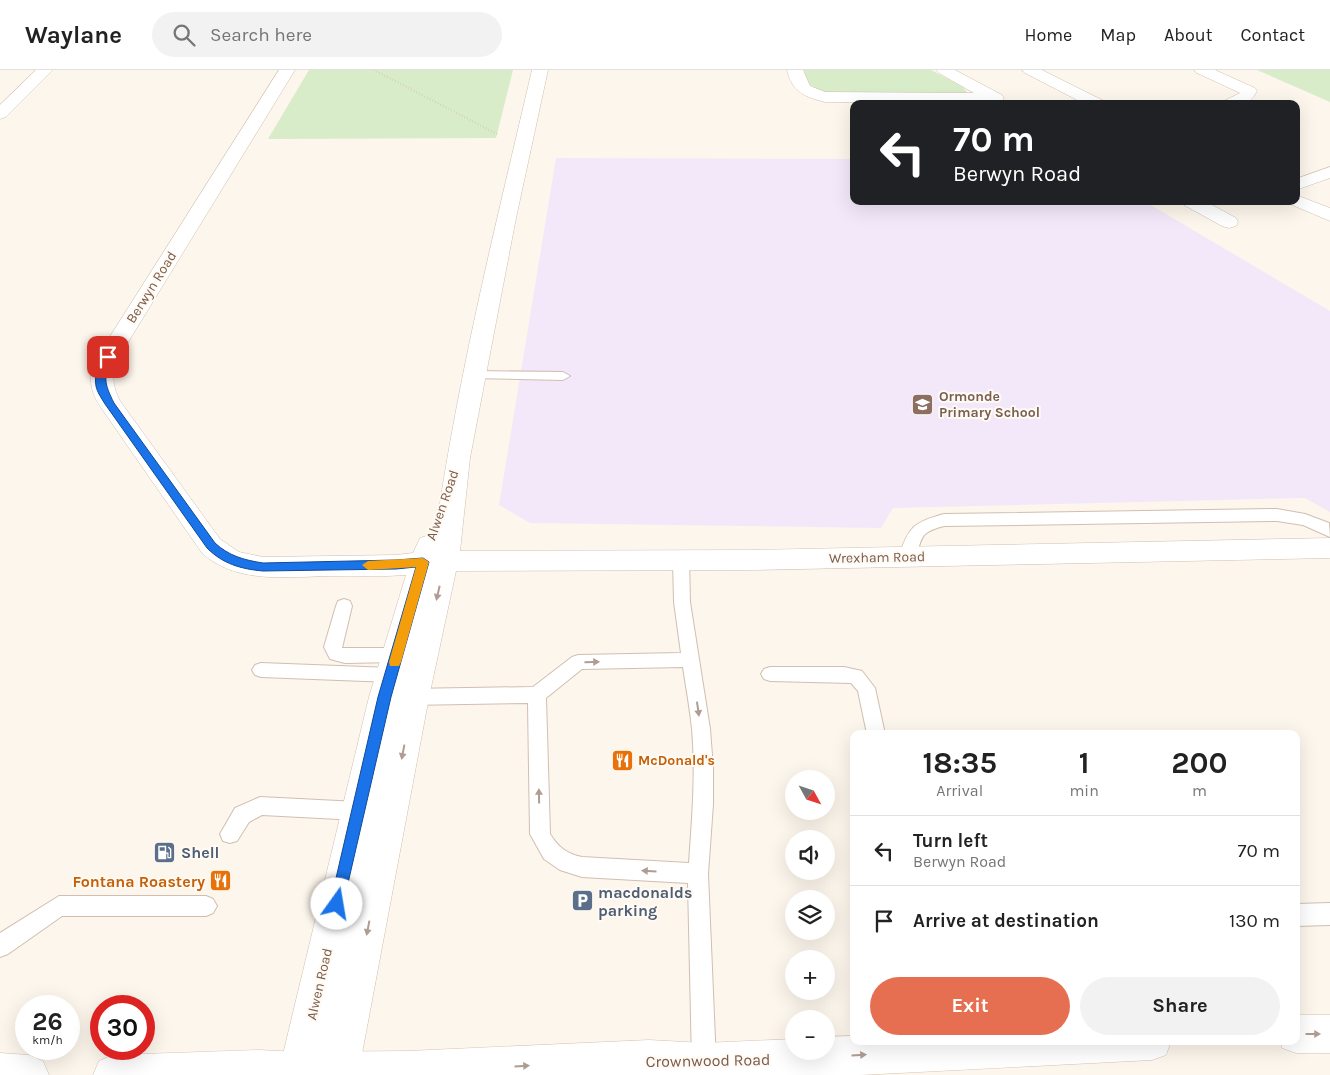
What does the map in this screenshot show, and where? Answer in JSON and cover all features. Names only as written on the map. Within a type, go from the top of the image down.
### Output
[{"type":"street","points":[[0,114],[45,70]]},
{"type":"street","name":"Berwyn Road","points":[[287,70],[108,357],[101,371],[101,386],[110,404],[211,546],[226,558],[243,564],[263,567],[396,565],[434,561]]},
{"type":"street","name":"Alwen Road","points":[[298,1073],[358,811],[434,561],[458,458],[507,218],[540,70]]},
{"type":"street","points":[[795,70],[797,82],[802,88],[825,97],[958,100]]},
{"type":"street","points":[[944,70],[1000,100]]},
{"type":"street","points":[[1202,70],[1248,91],[1245,98],[1240,100]]},
{"type":"street","points":[[1039,71],[1091,100]]},
{"type":"street","points":[[1300,183],[1330,172]]},
{"type":"street","points":[[1300,202],[1330,215]]},
{"type":"street","points":[[1198,205],[1229,222]]},
{"type":"street","name":"Wrexham Road","points":[[434,561],[907,557],[1330,548]]},
{"type":"street","name":"Alwen Road","points":[[339,1073],[396,681],[434,561]]},
{"type":"street","points":[[1300,1034],[1330,1034]]},
{"type":"street","name":"Crownwood Road","points":[[113,1075],[258,1070],[298,1073],[339,1073],[649,1060],[704,1063],[1071,1045]]},
{"type":"street","points":[[0,1073],[29,1075]]},
{"type":"lane","points":[[475,375],[563,376]]},
{"type":"lane","points":[[907,557],[912,537],[917,530],[926,524],[944,520],[1277,515],[1311,522],[1330,531]]},
{"type":"lane","points":[[681,560],[682,602],[701,729],[703,768],[703,804],[698,874],[704,1063]]},
{"type":"lane","points":[[344,606],[333,647],[336,654],[345,656],[396,681]]},
{"type":"lane","points":[[260,670],[396,681],[537,696],[578,662],[692,660]]},
{"type":"lane","points":[[770,674],[844,674],[856,676],[866,688],[875,730]]},
{"type":"lane","points":[[537,696],[540,834],[544,845],[553,856],[568,864],[582,867],[698,874]]},
{"type":"lane","points":[[230,834],[242,815],[260,806],[358,811]]},
{"type":"lane","points":[[0,946],[59,906],[206,906]]},
{"type":"lane","points":[[1300,915],[1330,914]]},
{"type":"path","points":[[374,70],[524,148]]},
{"type":"shaded area","name":"Ormonde Primary School","points":[[556,158],[850,159],[850,205],[1151,205],[1330,311],[1330,512],[1305,498],[893,508],[881,528],[530,523],[499,505]]},
{"type":"green space","points":[[309,70],[513,70],[496,138],[268,139]]},
{"type":"green space","points":[[804,70],[931,70],[963,87],[967,92],[964,95],[824,93],[807,83]]},
{"type":"green space","points":[[1257,70],[1330,70],[1330,102]]},
{"type":"slow traffic","points":[[368,565],[396,565],[423,562],[395,662]]},
{"type":"place","name":"Ormonde Primary School","points":[[923,404]]},
{"type":"place","name":"McDonald's","points":[[622,760]]},
{"type":"place","name":"Shell","points":[[165,852]]},
{"type":"place","name":"Fontana Roastery","points":[[221,881]]},
{"type":"place","name":"macdonalds parking","points":[[582,901]]},
{"type":"route","points":[[108,357],[101,371],[102,391],[211,546],[226,558],[251,566],[263,567],[396,565],[423,562],[384,697],[337,904]]}]
